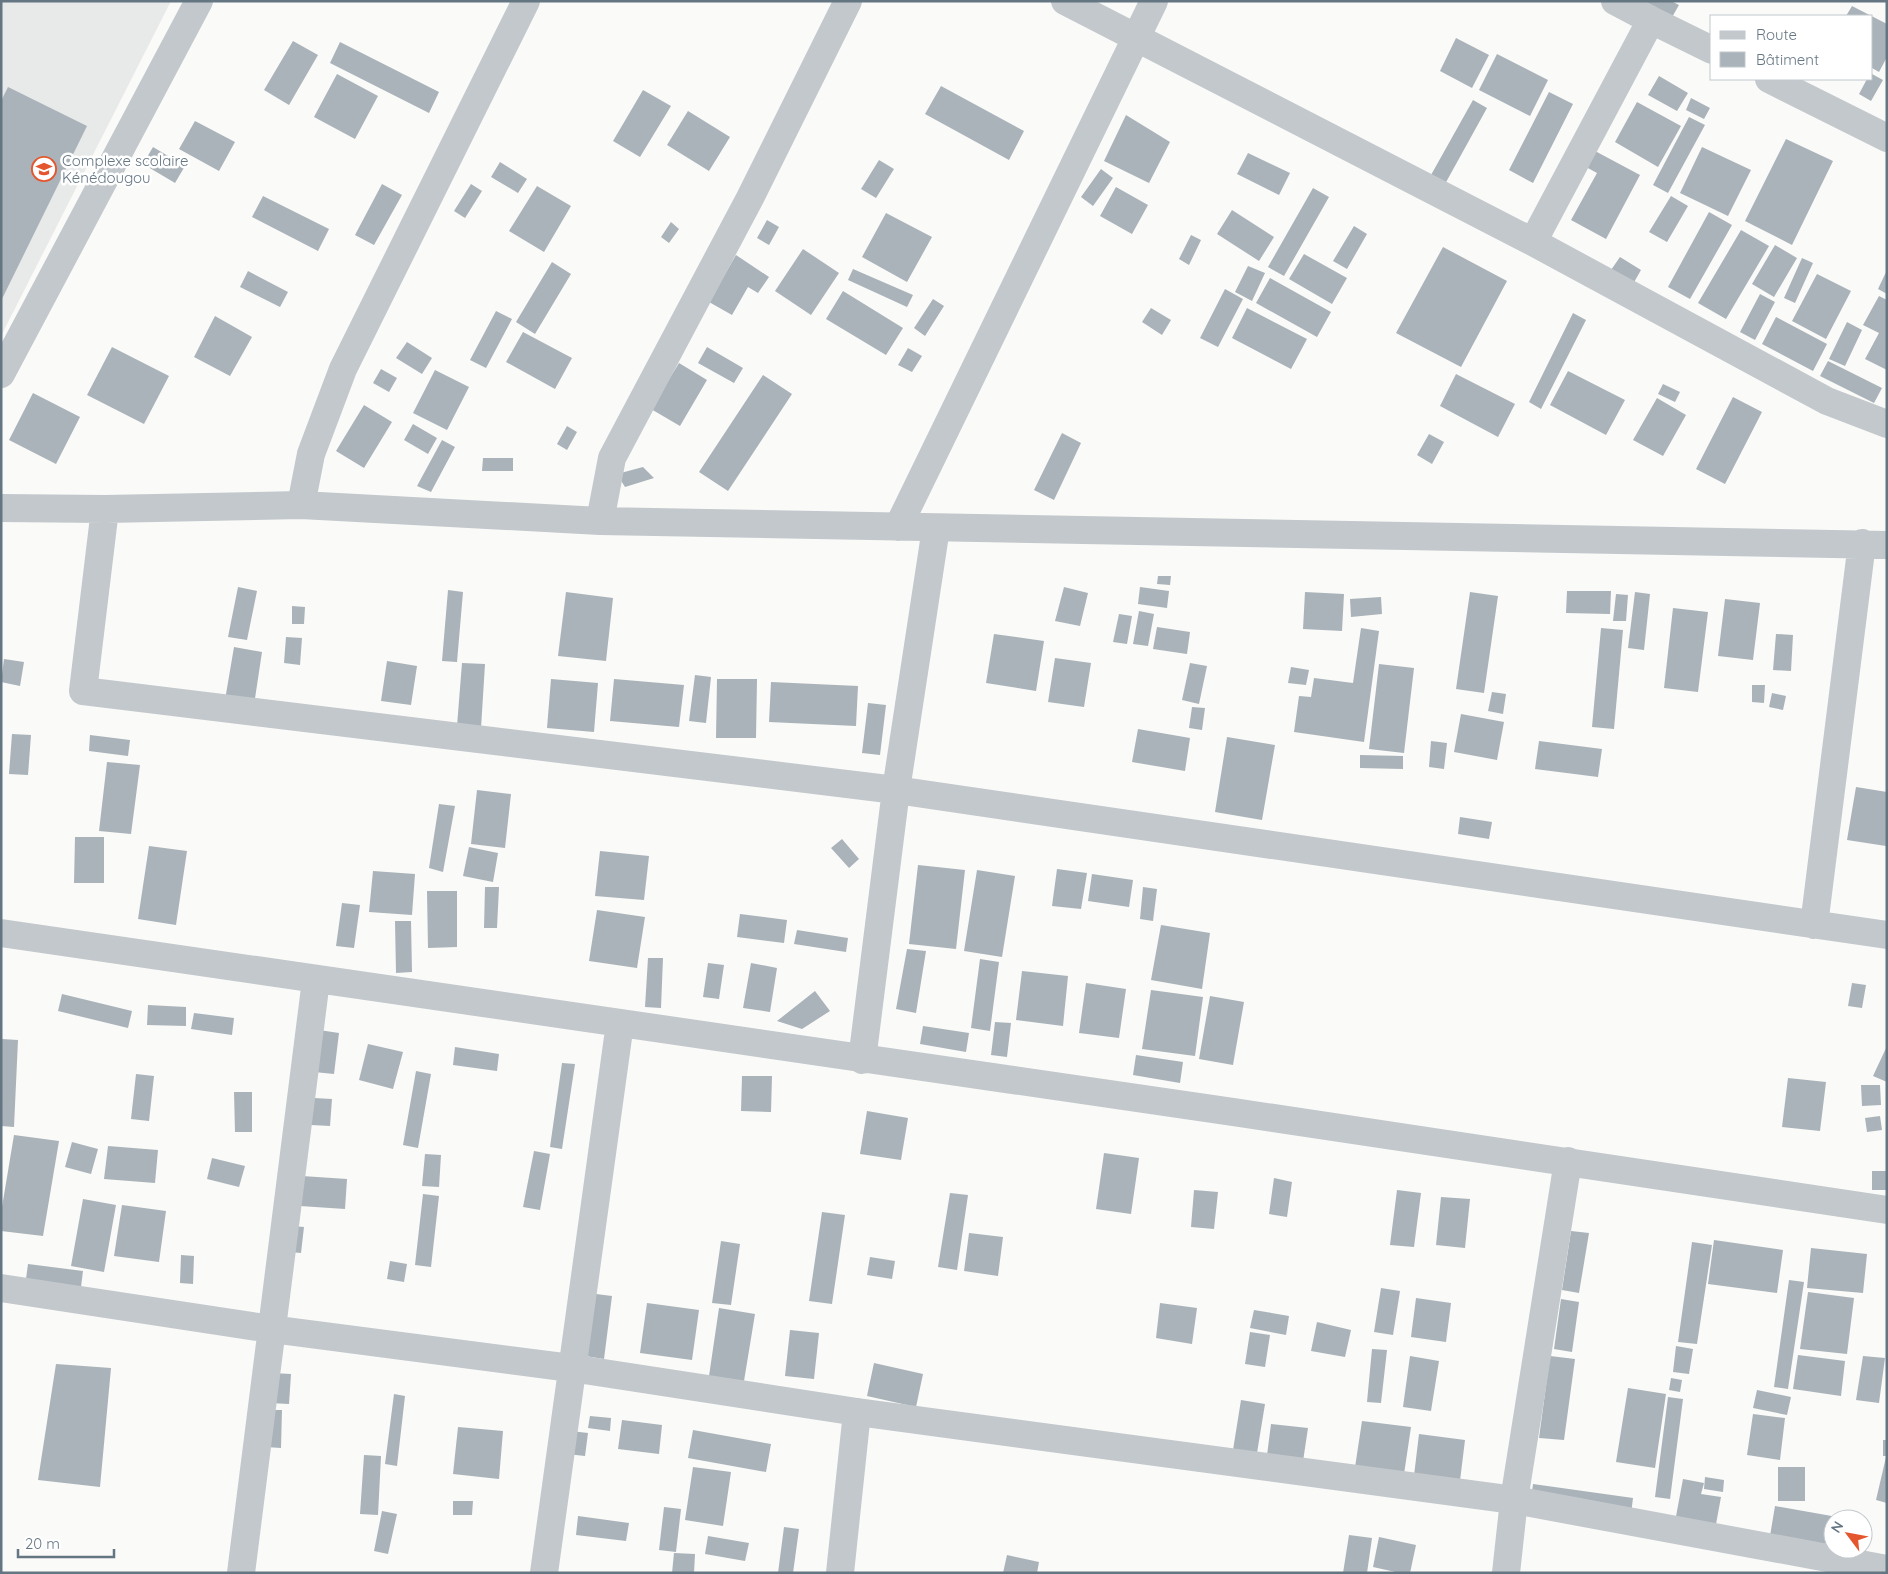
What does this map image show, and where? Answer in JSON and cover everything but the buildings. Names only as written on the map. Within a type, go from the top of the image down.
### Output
[{"type":"street","points":[[1,374],[199,1]]},
{"type":"street","points":[[302,505],[311,454],[343,369],[526,1]]},
{"type":"street","points":[[600,521],[612,458],[750,198],[848,1]]},
{"type":"street","points":[[1065,1],[1533,242],[1827,400],[1887,424]]},
{"type":"street","points":[[898,528],[1154,1]]},
{"type":"street","points":[[1616,1],[1710,49]]},
{"type":"street","points":[[1533,242],[1651,20]]},
{"type":"street","points":[[1771,80],[1887,138]]},
{"type":"street","points":[[1,508],[302,505],[600,521],[898,528],[1874,544],[1814,926]]},
{"type":"street","points":[[105,508],[83,691],[896,790],[1814,926],[1887,935]]},
{"type":"street","points":[[862,1060],[896,790],[936,528]]},
{"type":"street","points":[[1,933],[862,1060],[1568,1161],[1887,1210]]},
{"type":"street","points":[[241,1573],[316,980]]},
{"type":"street","points":[[544,1573],[620,1024]]},
{"type":"street","points":[[1506,1573],[1514,1500],[1568,1161]]},
{"type":"street","points":[[1,1288],[271,1329],[571,1368],[857,1412],[1514,1500],[1887,1569]]},
{"type":"street","points":[[840,1573],[857,1412]]},
{"type":"shaded area","name":"Complexe scolaire Kénédougou","points":[[1,1],[171,1],[1,336]]},
{"type":"place","name":"Complexe scolaire Kénédougou","points":[[44,169]]}]
